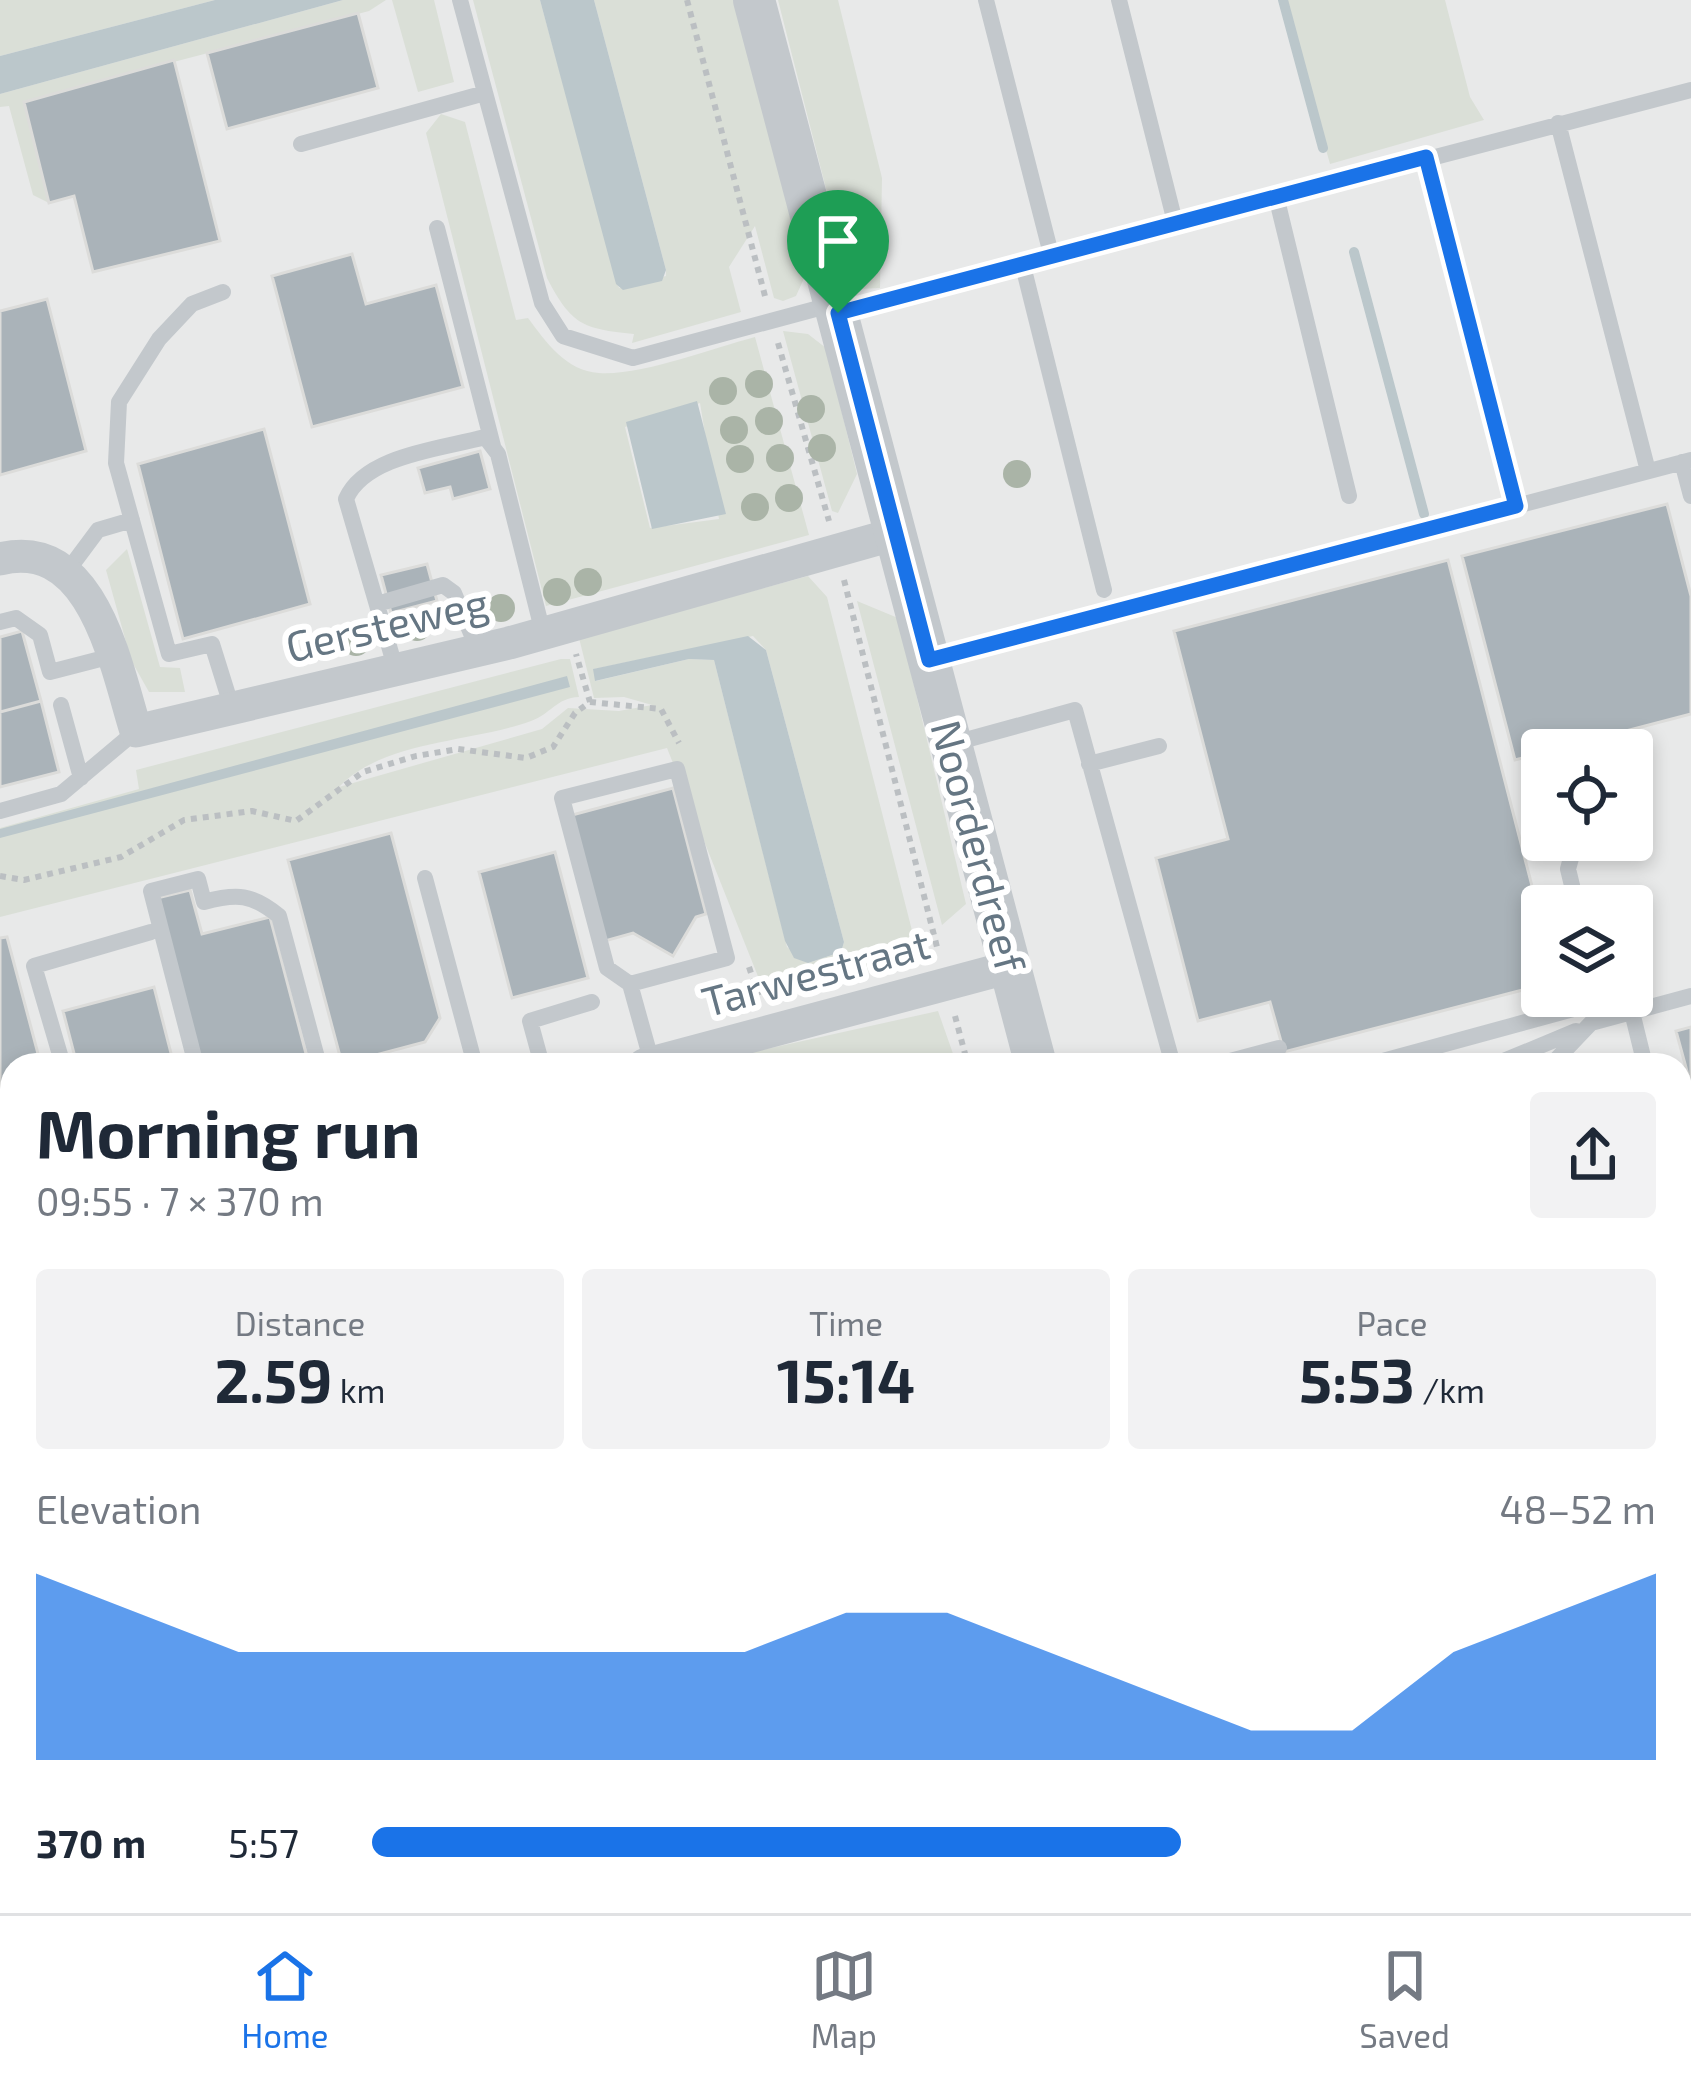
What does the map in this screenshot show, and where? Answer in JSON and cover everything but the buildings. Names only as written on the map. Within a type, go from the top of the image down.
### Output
[{"type":"street","name":"Noorderdreef","points":[[754,0],[1033,1053]]},
{"type":"street","name":"Gersteweg","points":[[136,731],[478,650],[895,534]]},
{"type":"street","points":[[0,560],[14,556],[67,573],[98,612],[136,731]]},
{"type":"street","name":"Tarwestraat","points":[[724,1053],[1010,967]]},
{"type":"lane","points":[[460,0],[542,303],[562,336],[633,358],[1691,92]]},
{"type":"lane","points":[[986,0],[1052,254]]},
{"type":"lane","points":[[1118,0],[1175,222]]},
{"type":"lane","points":[[301,144],[485,93]]},
{"type":"lane","points":[[1558,123],[1648,471]]},
{"type":"lane","points":[[1426,157],[1516,506]]},
{"type":"lane","points":[[1276,196],[1349,496]]},
{"type":"lane","points":[[437,228],[543,633]]},
{"type":"lane","points":[[1022,262],[1104,590]]},
{"type":"lane","points":[[223,292],[192,304],[159,339],[119,402],[116,463],[169,654],[212,644],[232,708]]},
{"type":"lane","points":[[396,670],[346,499],[353,482],[390,463],[485,437],[493,446]]},
{"type":"lane","points":[[929,660],[1686,461],[1691,496]]},
{"type":"lane","points":[[67,573],[98,530],[132,520]]},
{"type":"lane","points":[[377,604],[442,585],[454,592],[478,650]]},
{"type":"lane","points":[[0,622],[16,618],[40,635],[50,673],[112,656]]},
{"type":"lane","points":[[61,705],[81,778]]},
{"type":"lane","points":[[951,744],[1075,710],[1170,1053]]},
{"type":"lane","points":[[0,811],[61,794],[136,731]]},
{"type":"lane","points":[[1089,764],[1159,746]]},
{"type":"lane","points":[[630,984],[727,958],[677,769],[562,798],[607,968],[630,984],[646,1053]]},
{"type":"lane","points":[[424,878],[472,1053]]},
{"type":"lane","points":[[193,1053],[152,890],[198,879],[204,902],[238,893],[259,899],[279,916],[316,1053]]},
{"type":"lane","points":[[59,1053],[34,966],[152,932]]},
{"type":"lane","points":[[1653,1006],[1691,996]]},
{"type":"lane","points":[[539,1053],[530,1021],[592,1002]]},
{"type":"lane","points":[[1412,1053],[1544,1017]]},
{"type":"lane","points":[[1523,1053],[1616,1017]]},
{"type":"lane","points":[[1632,1017],[1642,1053]]},
{"type":"lane","points":[[1562,1053],[1588,1026]]},
{"type":"lane","points":[[1261,1053],[1280,1048]]},
{"type":"path","points":[[829,584],[844,580]]},
{"type":"path","points":[[0,876],[24,880],[121,856],[184,820],[252,811],[296,821],[363,772],[416,756],[458,749],[526,758],[554,747],[575,713],[590,702],[575,652],[597,646]]},
{"type":"shaded area","points":[[0,0],[1691,0],[1691,1053],[0,1053]]},
{"type":"shaded area","points":[[0,0],[215,0],[0,56]]},
{"type":"shaded area","points":[[215,0],[343,0],[0,94],[0,56]]},
{"type":"shaded area","points":[[343,0],[386,0],[369,11],[24,101],[49,203],[33,195],[9,106],[0,107],[0,94]]},
{"type":"shaded area","points":[[392,0],[434,0],[454,82],[418,92]]},
{"type":"shaded area","points":[[473,0],[540,0],[619,288],[666,276],[666,270],[594,0],[734,0],[806,274],[796,296],[783,301],[774,298],[755,226],[729,267],[741,312],[632,343],[634,334],[602,330],[571,315],[547,278]]},
{"type":"shaded area","points":[[540,0],[594,0],[666,270],[662,281],[623,290],[616,284]]},
{"type":"shaded area","points":[[778,0],[838,0],[882,178],[880,288],[859,289],[849,279]]},
{"type":"shaded area","points":[[1284,0],[1445,0],[1470,97],[1484,120],[1330,164]]},
{"type":"shaded area","points":[[441,114],[465,122],[516,320],[528,318],[567,361],[587,371],[616,373],[755,337],[809,535],[546,606],[426,133]],"holes":[[[700,403],[719,519],[650,528],[625,427]]]},
{"type":"shaded area","points":[[783,331],[808,334],[826,348],[857,474],[838,513],[832,511]]},
{"type":"shaded area","points":[[697,401],[726,514],[652,529],[626,422]]},
{"type":"shaded area","points":[[127,549],[160,667],[180,668],[185,692],[149,692],[131,660],[106,570]]},
{"type":"shaded area","points":[[808,576],[827,597],[919,958],[767,999],[667,748],[0,917],[0,828],[139,789],[136,770],[561,659],[570,659],[579,697],[531,721],[380,760],[339,787],[542,729],[568,708],[619,711],[652,705],[624,697],[594,698],[579,638]],"holes":[[[753,636],[766,650],[844,942],[841,952],[808,963],[787,947],[714,660],[689,659],[596,681],[594,669]]]},
{"type":"shaded area","points":[[857,601],[898,618],[966,904],[942,925]]},
{"type":"shaded area","points":[[748,636],[766,650],[844,942],[841,952],[808,963],[794,958],[785,941],[714,660],[689,659],[595,681],[593,669]]},
{"type":"shaded area","points":[[567,676],[570,687],[0,838],[0,829]]},
{"type":"shaded area","points":[[938,1011],[953,1053],[749,1053]]},
{"type":"waterway","points":[[1283,0],[1323,148]]},
{"type":"waterway","points":[[1354,252],[1424,514]]},
{"type":"route","points":[[1426,157],[1516,506],[929,660],[838,313],[1426,157]]}]
